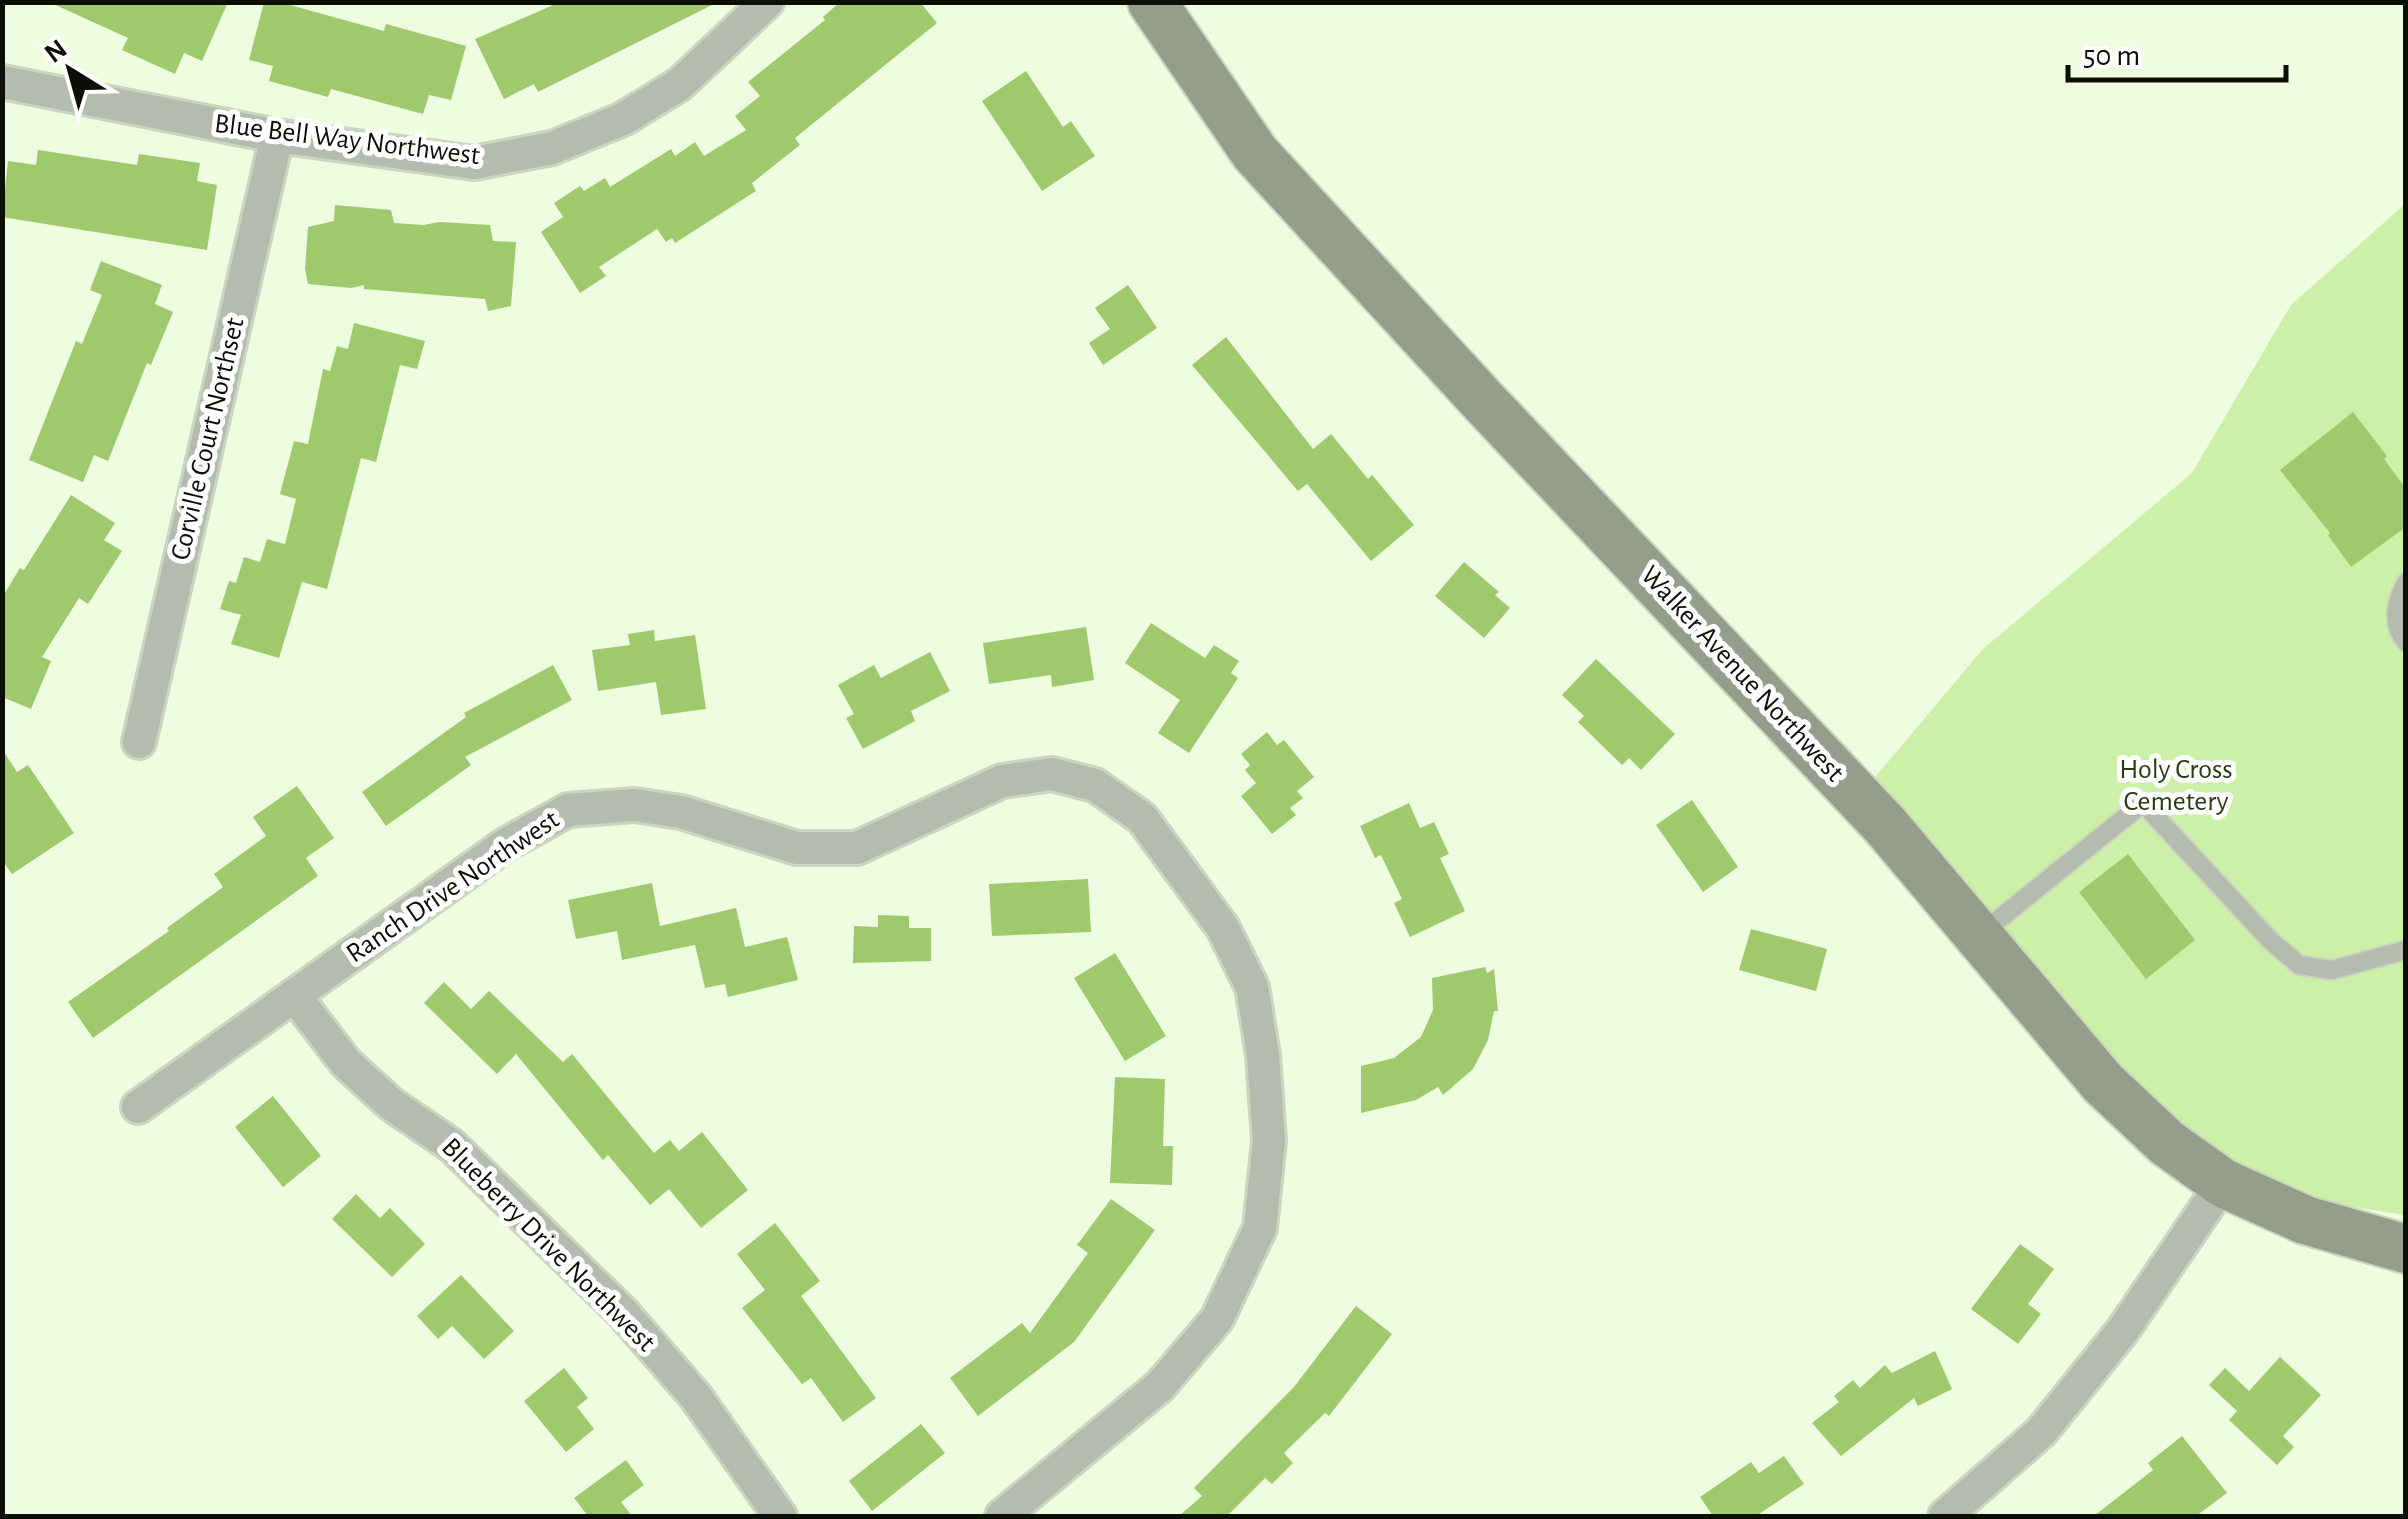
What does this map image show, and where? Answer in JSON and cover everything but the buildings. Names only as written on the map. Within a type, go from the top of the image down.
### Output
[{"type":"main road","name":"Walker Avenue Northwest","points":[[1152,2],[1255,153],[1885,826],[2104,1083],[2168,1143],[2223,1183],[2305,1220],[2406,1249]]},
{"type":"street","name":"Blue Bell Way Northwest","points":[[2,82],[277,136],[474,162],[552,148],[623,119],[680,84],[767,2]]},
{"type":"street","name":"Corville Court Northset","points":[[139,742],[277,136]]},
{"type":"street","name":"Ranch Drive Northwest","points":[[138,1108],[505,846],[568,810],[634,805],[681,812],[796,848],[857,848],[1002,781],[1052,774],[1095,785],[1142,818],[1222,928],[1252,987],[1263,1056],[1269,1141],[1260,1228],[1217,1320],[1160,1386],[1002,1516]]},
{"type":"street","name":"Blueberry Drive Northwest","points":[[294,994],[346,1063],[391,1104],[451,1145],[623,1313],[696,1397],[780,1516]]},
{"type":"street","points":[[1945,1516],[2041,1432],[2123,1330],[2223,1183]]},
{"type":"lane","points":[[2406,583],[2396,608],[2396,624],[2406,642]]},
{"type":"lane","points":[[1978,936],[2143,803],[2299,965],[2332,970],[2406,950]]},
{"type":"green space","name":"Holy Cross Cemetery","points":[[2405,204],[2405,1215],[2341,1205],[2255,1176],[2181,1122],[2053,999],[1871,782],[1983,649],[2192,473],[2291,305]]}]
